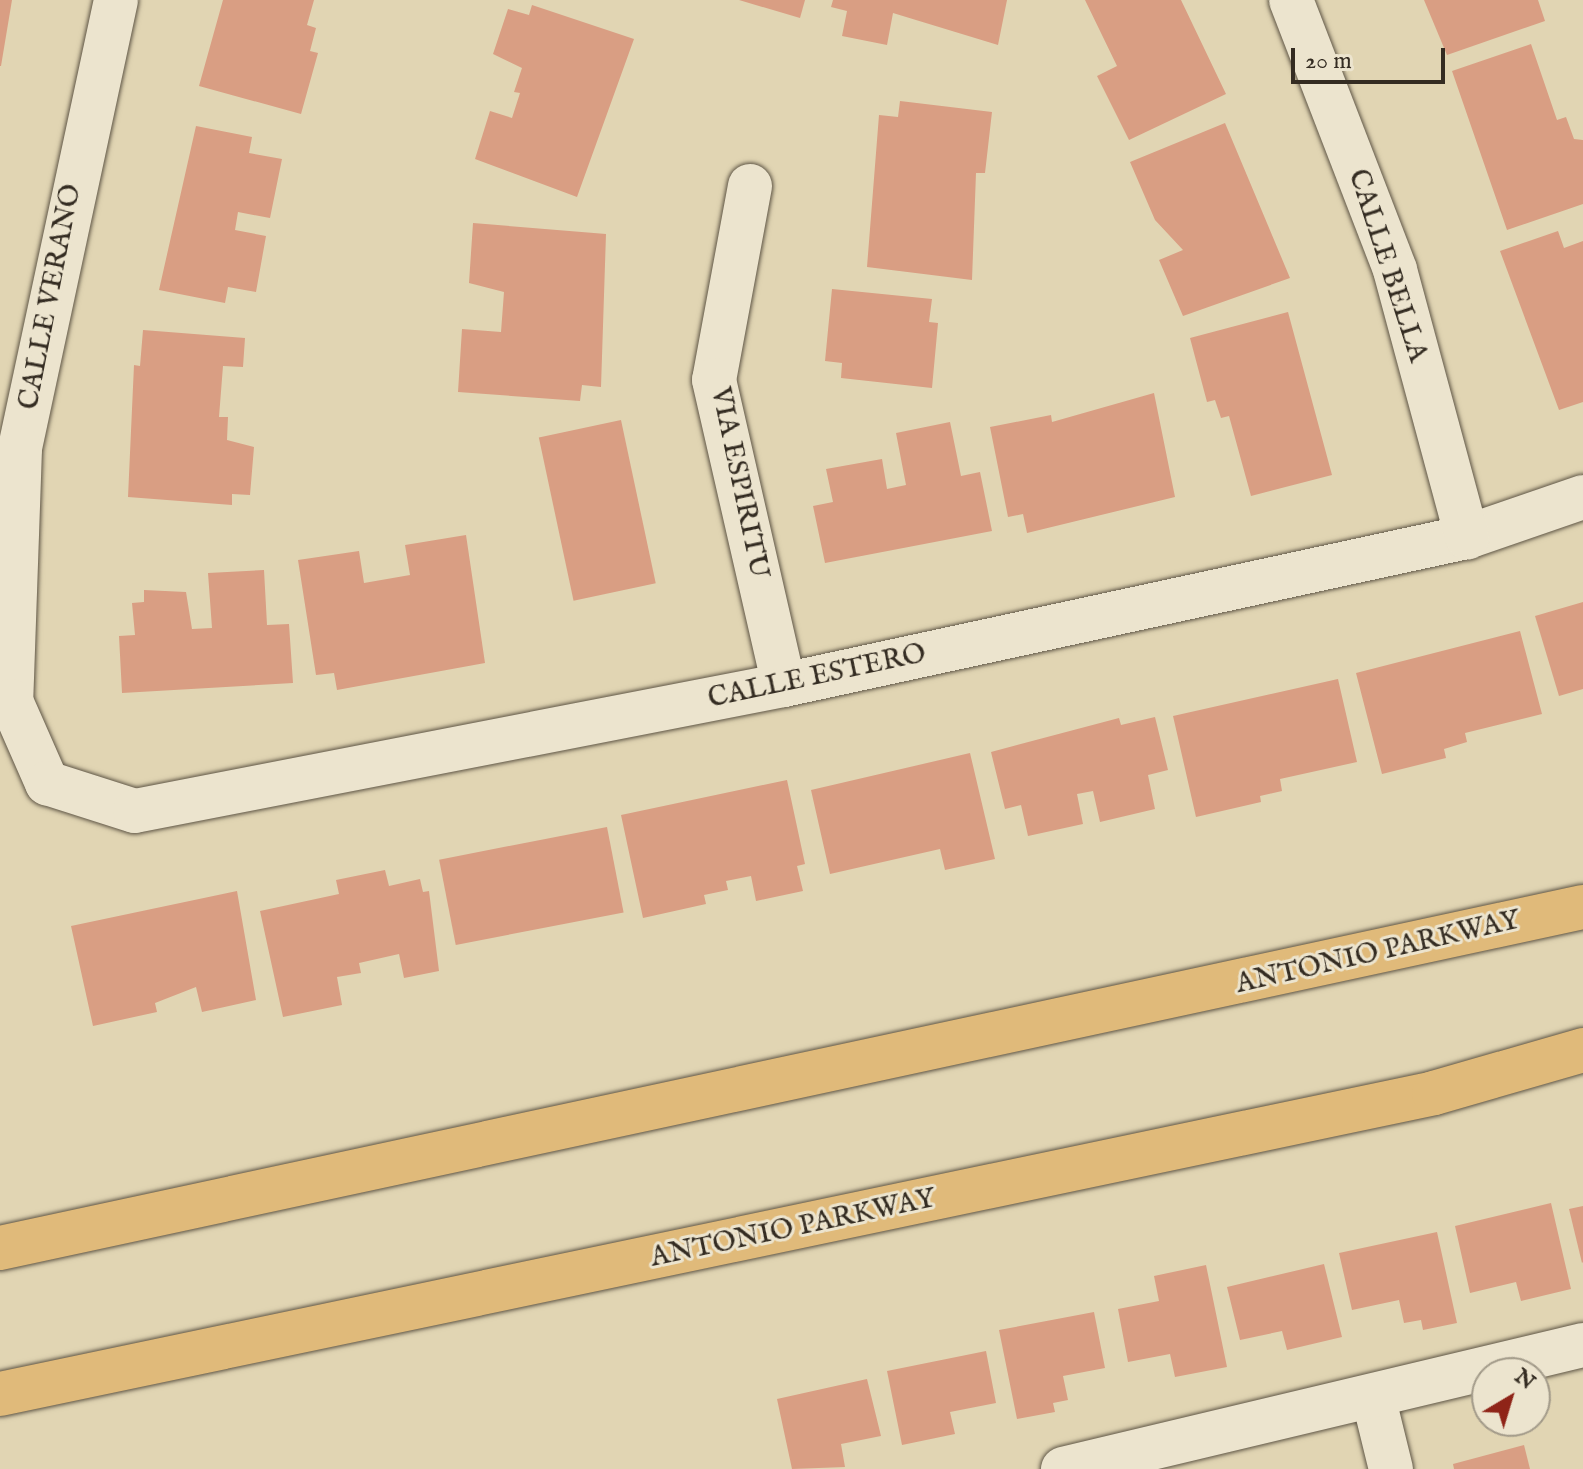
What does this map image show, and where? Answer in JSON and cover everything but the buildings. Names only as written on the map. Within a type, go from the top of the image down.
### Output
[{"type":"main road","name":"ANTONIO PARKWAY","points":[[0,1248],[1583,907]]},
{"type":"main road","name":"ANTONIO PARKWAY","points":[[0,1394],[1434,1093],[1583,1050]]},
{"type":"street","name":"CALLE VERANO","points":[[47,783],[11,701],[10,448],[116,0]]},
{"type":"street","name":"CALLE BELLA","points":[[1291,0],[1395,270],[1467,537]]},
{"type":"street","name":"VIA ESPIRITU","points":[[750,186],[714,380],[784,685]]},
{"type":"street","name":"CALLE ESTERO","points":[[47,783],[135,811],[784,685],[1467,537],[1583,497]]},
{"type":"street","points":[[1063,1469],[1374,1400],[1583,1345]]},
{"type":"street","points":[[1374,1400],[1391,1469]]}]
